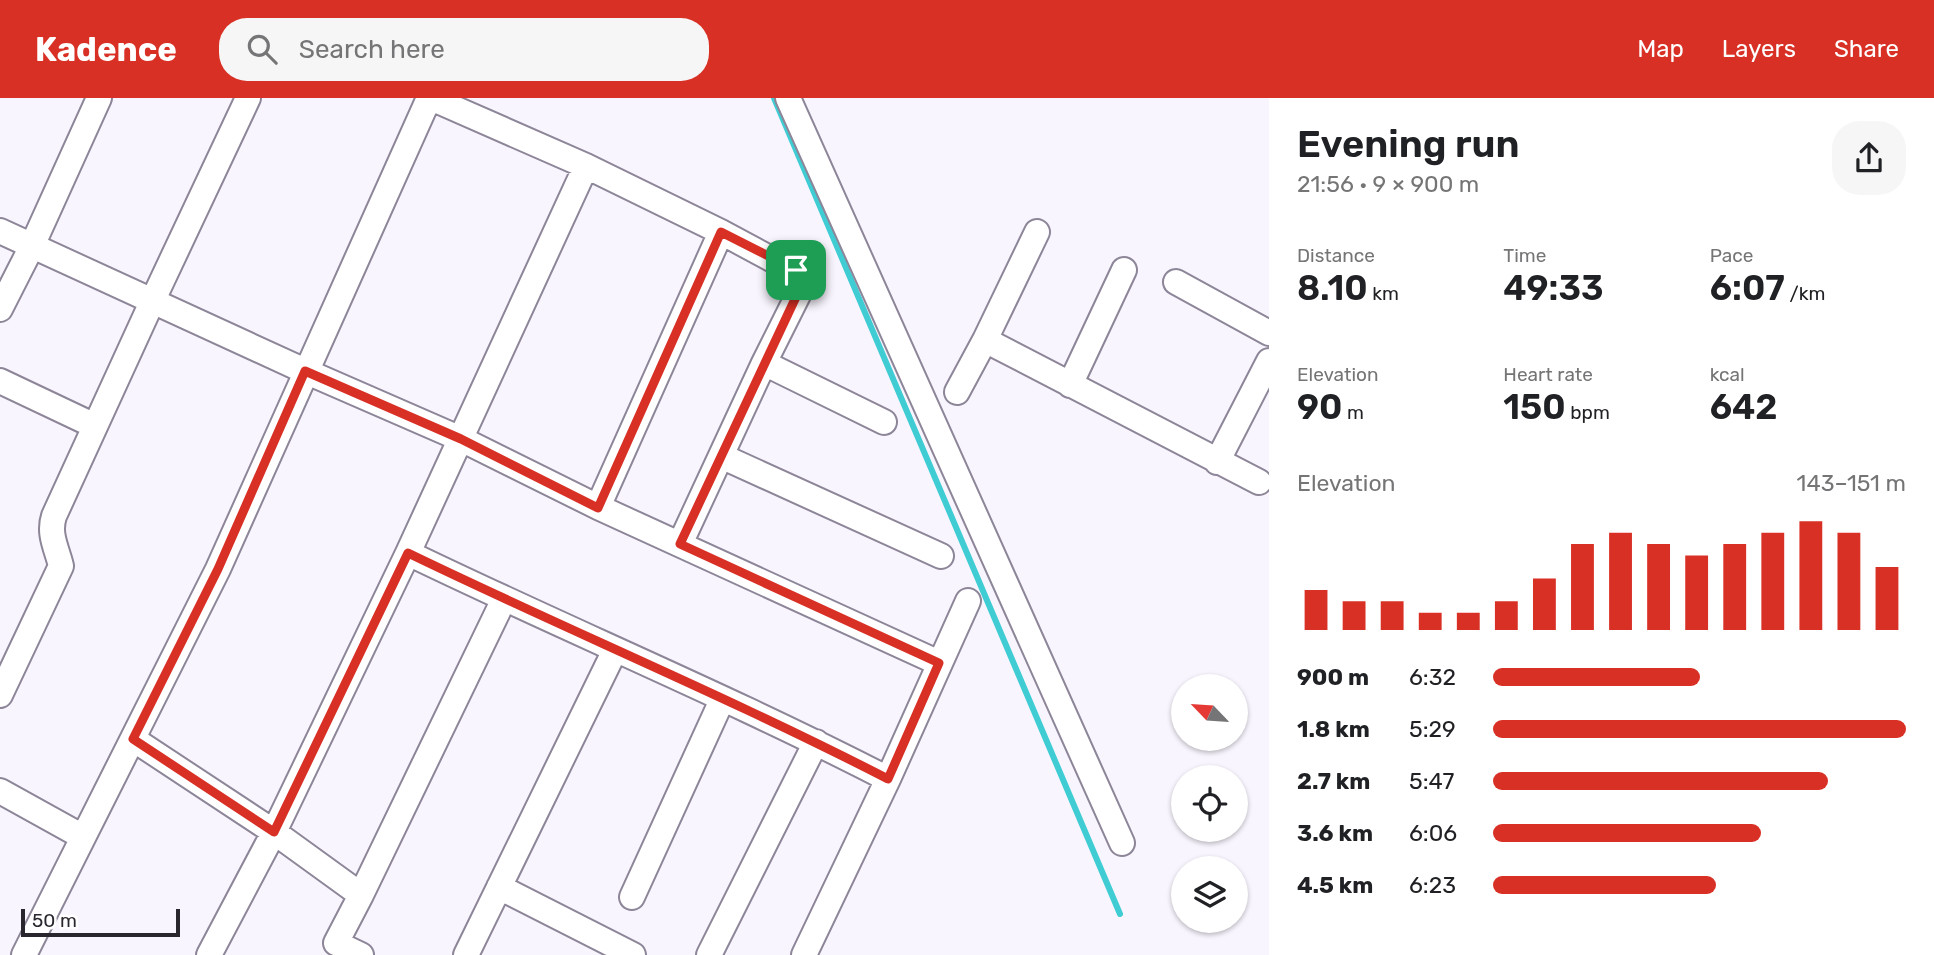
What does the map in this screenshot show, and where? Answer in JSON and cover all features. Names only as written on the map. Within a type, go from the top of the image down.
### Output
[{"type":"street","points":[[0,309],[32,246],[99,98]]},
{"type":"street","points":[[0,695],[61,566],[51,526],[248,98]]},
{"type":"street","points":[[24,955],[218,569],[430,98],[586,166],[721,232],[796,270],[803,282],[680,544]]},
{"type":"street","points":[[788,98],[1122,843]]},
{"type":"street","points":[[209,955],[274,832],[408,553],[586,166]]},
{"type":"street","points":[[0,231],[152,302],[461,439],[598,508],[939,663]]},
{"type":"street","points":[[598,508],[721,232]]},
{"type":"street","points":[[957,391],[1037,232]]},
{"type":"street","points":[[1070,385],[1124,270]]},
{"type":"street","points":[[1176,282],[1269,333]]},
{"type":"street","points":[[985,340],[1259,482]]},
{"type":"street","points":[[1217,461],[1269,361]]},
{"type":"street","points":[[764,363],[884,422]]},
{"type":"street","points":[[0,381],[95,426]]},
{"type":"street","points":[[721,456],[941,556]]},
{"type":"street","points":[[408,553],[816,742],[888,779]]},
{"type":"street","points":[[361,955],[333,949],[504,599]]},
{"type":"street","points":[[804,955],[888,779],[968,601]]},
{"type":"street","points":[[466,955],[615,650]]},
{"type":"street","points":[[632,897],[722,700]]},
{"type":"street","points":[[133,739],[274,832],[360,895]]},
{"type":"street","points":[[709,955],[816,742]]},
{"type":"street","points":[[0,791],[83,837]]},
{"type":"street","points":[[499,887],[633,955]]},
{"type":"waterway","points":[[774,98],[1120,914]]},
{"type":"route","points":[[721,232],[796,270],[801,275],[802,288],[680,544],[939,663],[888,779],[816,742],[408,553],[274,832],[133,739],[218,569],[305,371],[461,439],[598,508],[721,232]]}]
